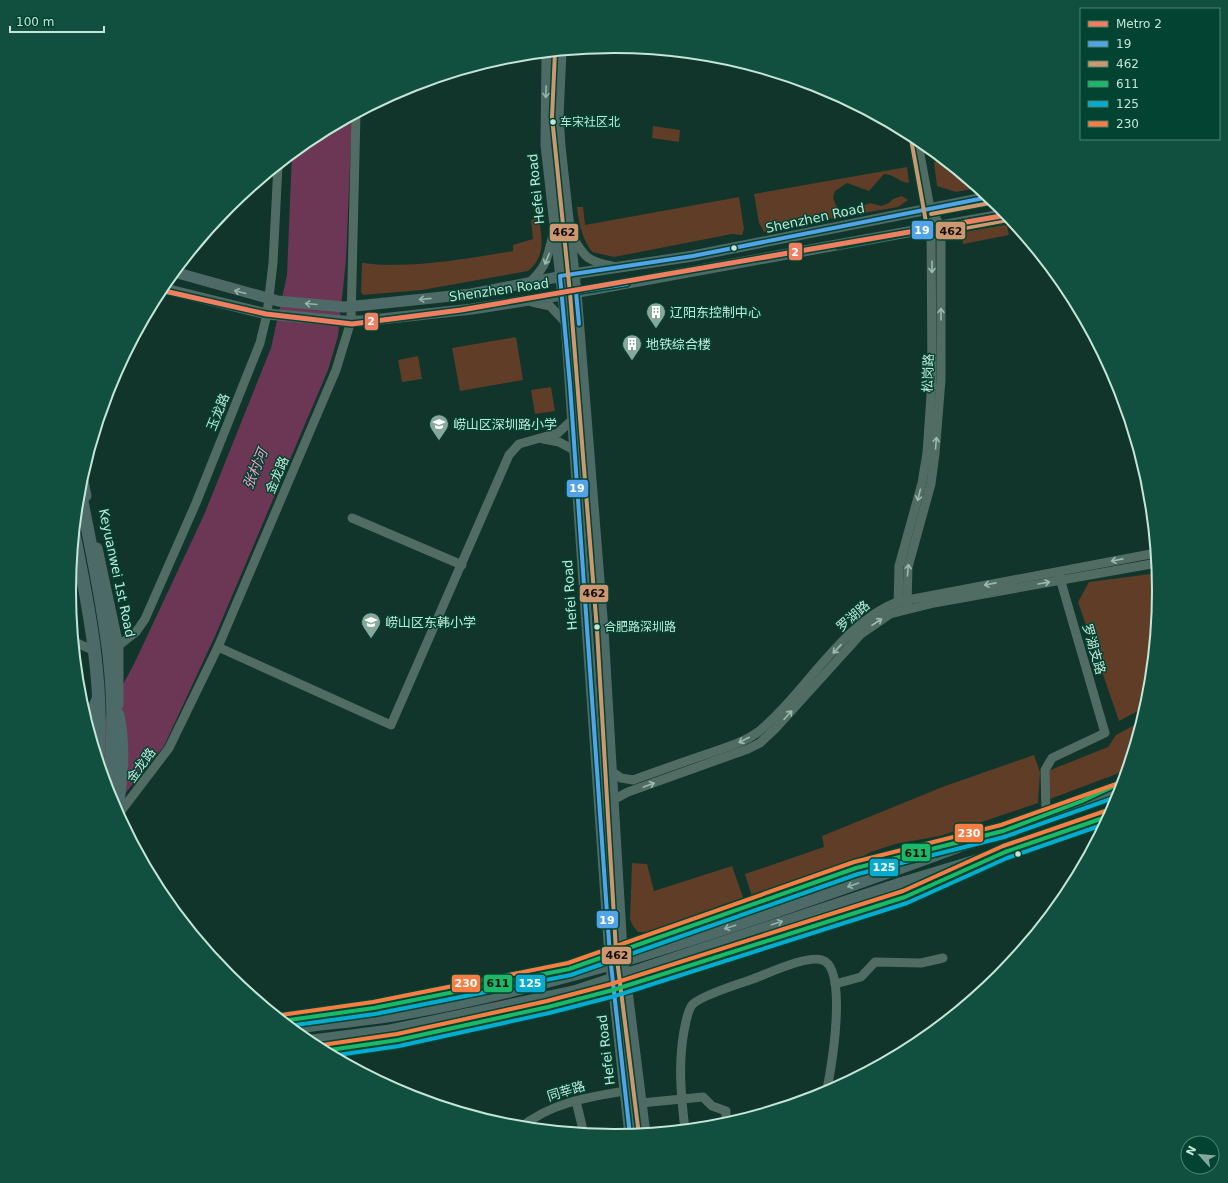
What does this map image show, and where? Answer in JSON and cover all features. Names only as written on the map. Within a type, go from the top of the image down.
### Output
[{"type":"highway","points":[[83,504],[100,585],[111,682],[113,744],[109,778]]},
{"type":"highway","points":[[77,551],[88,602],[97,696],[96,739]]},
{"type":"highway","points":[[111,682],[123,736],[122,777],[118,802]]},
{"type":"main road","points":[[561,56],[558,117],[576,292],[603,630],[622,951],[644,1129]]},
{"type":"main road","name":"Hefei Road","points":[[547,58],[545,109],[546,145],[566,323],[610,956],[629,1130]]},
{"type":"main road","name":"Shenzhen Road","points":[[180,274],[274,300],[348,307],[471,294],[560,276],[693,256],[981,198]]},
{"type":"main road","name":"Shenzhen Road","points":[[168,290],[272,315],[347,321],[472,309],[562,295],[999,216]]},
{"type":"main road","name":"Keyuanwei 1st Road","points":[[85,490],[118,646],[118,701],[115,755],[111,784]]},
{"type":"main road","points":[[77,568],[97,696],[91,720]]},
{"type":"main road","points":[[1082,801],[1117,785]]},
{"type":"main road","points":[[299,1028],[398,1015],[493,996],[602,968],[769,914],[890,872],[1082,801],[1115,791]]},
{"type":"main road","points":[[316,1040],[390,1030],[574,991],[900,883],[1005,852],[1102,818]]},
{"type":"main road","points":[[1088,823],[1102,820]]},
{"type":"street","name":"金龙路","points":[[122,810],[170,748],[218,647],[336,370],[347,321],[356,119]]},
{"type":"street","points":[[920,149],[930,208],[937,228]]},
{"type":"street","name":"玉龙路","points":[[118,646],[136,632],[145,619],[196,503],[272,315],[274,300],[273,263],[278,171]]},
{"type":"street","name":"松岗路","points":[[902,605],[899,566],[922,483],[927,453],[932,382],[937,228]]},
{"type":"street","points":[[528,283],[541,271],[548,259],[555,230]]},
{"type":"street","points":[[570,234],[588,259],[598,264],[616,267]]},
{"type":"street","points":[[518,301],[542,303],[550,306],[566,323]]},
{"type":"street","points":[[218,647],[391,725],[509,455],[519,444],[542,439],[558,433],[572,420]]},
{"type":"street","points":[[542,439],[559,442],[574,450]]},
{"type":"street","points":[[352,518],[462,565]]},
{"type":"street","points":[[613,800],[628,792],[748,749],[760,743],[775,729],[862,634],[902,605],[1059,576],[1151,554]]},
{"type":"street","points":[[1059,576],[1151,564]]},
{"type":"street","name":"罗湖支路","points":[[1046,814],[1045,770],[1052,758],[1105,733],[1059,576]]},
{"type":"street","name":"罗湖路","points":[[611,771],[620,778],[633,780],[744,741],[765,726],[855,629],[872,614],[902,605]]},
{"type":"street","points":[[78,644],[90,648]]},
{"type":"street","points":[[288,1020],[374,1008],[569,969],[610,956],[856,868],[1003,831]]},
{"type":"street","points":[[332,1050],[398,1040],[548,1007],[613,990],[904,897],[1005,852]]},
{"type":"street","points":[[835,984],[861,977],[875,962],[920,963],[943,958]]},
{"type":"street","points":[[684,1125],[681,1099],[680,1068],[682,1041],[686,1020],[694,1002],[731,986],[794,964],[816,959],[828,963],[833,974],[835,984],[836,1038],[828,1085]]},
{"type":"street","name":"同莘路","points":[[528,1123],[541,1113],[587,1097],[625,1091]]},
{"type":"street","points":[[641,1103],[703,1097],[712,1106],[726,1111],[726,1118]]},
{"type":"street","points":[[576,1101],[583,1129]]},
{"type":"shaded area","points":[[653,126],[680,130],[679,142],[652,138]]},
{"type":"shaded area","points":[[938,161],[942,164],[971,189],[956,192],[937,186],[934,162]]},
{"type":"shaded area","points":[[907,167],[909,183],[903,182],[891,175],[884,174],[869,191],[847,183],[835,191],[833,198],[838,210],[842,213],[870,203],[881,206],[902,196],[908,200],[898,207],[771,229],[764,232],[759,223],[754,194]]},
{"type":"shaded area","points":[[739,197],[744,229],[742,235],[732,234],[614,257],[592,252],[582,231],[577,207],[583,207],[585,225]]},
{"type":"shaded area","points":[[539,218],[542,240],[540,253],[534,265],[528,271],[422,290],[363,295],[361,292],[362,263],[381,265],[419,264],[457,260],[513,251],[513,245],[533,239],[531,220]]},
{"type":"shaded area","points":[[1005,225],[1007,226],[1009,235],[963,244],[962,236],[964,232]]},
{"type":"shaded area","points":[[516,337],[523,380],[460,391],[452,348]]},
{"type":"shaded area","points":[[418,356],[422,379],[402,382],[398,360]]},
{"type":"shaded area","points":[[551,387],[555,411],[535,414],[531,390]]},
{"type":"shaded area","points":[[1151,574],[1151,627],[1148,662],[1142,697],[1139,710],[1119,721],[1078,602],[1089,582]]},
{"type":"shaded area","points":[[1136,724],[1121,772],[1050,799],[1048,771],[1108,747],[1116,735]]},
{"type":"shaded area","points":[[1034,755],[1040,772],[1038,803],[940,836],[895,844],[871,852],[845,865],[752,897],[745,874],[824,847],[822,836],[945,786]]},
{"type":"shaded area","points":[[632,863],[647,864],[654,891],[732,866],[744,900],[650,932],[638,932],[630,919]]},
{"type":"water","name":"张村河","points":[[352,122],[346,260],[338,336],[328,370],[215,636],[164,746],[118,802],[104,765],[95,736],[134,664],[204,515],[271,348],[287,275],[292,160]]},
{"type":"metro line","name":"2","points":[[166,291],[266,314],[352,324],[461,310],[1000,216]]},
{"type":"transit line","name":"462","points":[[555,57],[552,117],[570,293],[597,630],[616,951],[638,1129]]},
{"type":"transit line","name":"462","points":[[912,143],[928,233],[933,234],[1004,221]]},
{"type":"transit line","name":"19","points":[[629,1130],[610,956],[570,385],[560,276],[693,256],[981,199]]},
{"type":"transit line","name":"462","points":[[931,214],[987,204]]},
{"type":"transit line","name":"19","points":[[838,246],[999,215]]},
{"type":"transit line","name":"19","points":[[579,324],[576,292],[627,284]]},
{"type":"transit line","name":"230","points":[[281,1015],[373,1002],[568,963],[854,862],[1001,825],[1117,784]]},
{"type":"transit line","name":"611","points":[[288,1020],[374,1008],[569,969],[856,868],[1003,831],[1082,801],[1117,785]]},
{"type":"transit line","name":"125","points":[[295,1025],[375,1014],[571,975],[858,874],[1004,837],[1112,799]]},
{"type":"transit line","name":"230","points":[[324,1045],[397,1034],[547,1001],[611,984],[903,891],[1003,846],[1106,811]]},
{"type":"transit line","name":"611","points":[[332,1050],[398,1040],[548,1007],[613,990],[905,897],[1005,852],[1103,818]]},
{"type":"transit line","name":"125","points":[[340,1055],[399,1046],[549,1013],[615,996],[907,903],[1007,858],[1099,826]]},
{"type":"place","name":"车宋社区北","points":[[553,122]]},
{"type":"place","name":"辽阳东控制中心","points":[[656,329]]},
{"type":"place","name":"地铁综合楼","points":[[632,361]]},
{"type":"place","name":"崂山区深圳路小学","points":[[439,441]]},
{"type":"place","name":"合肥路深圳路","points":[[597,627]]},
{"type":"place","name":"崂山区东韩小学","points":[[371,639]]}]
